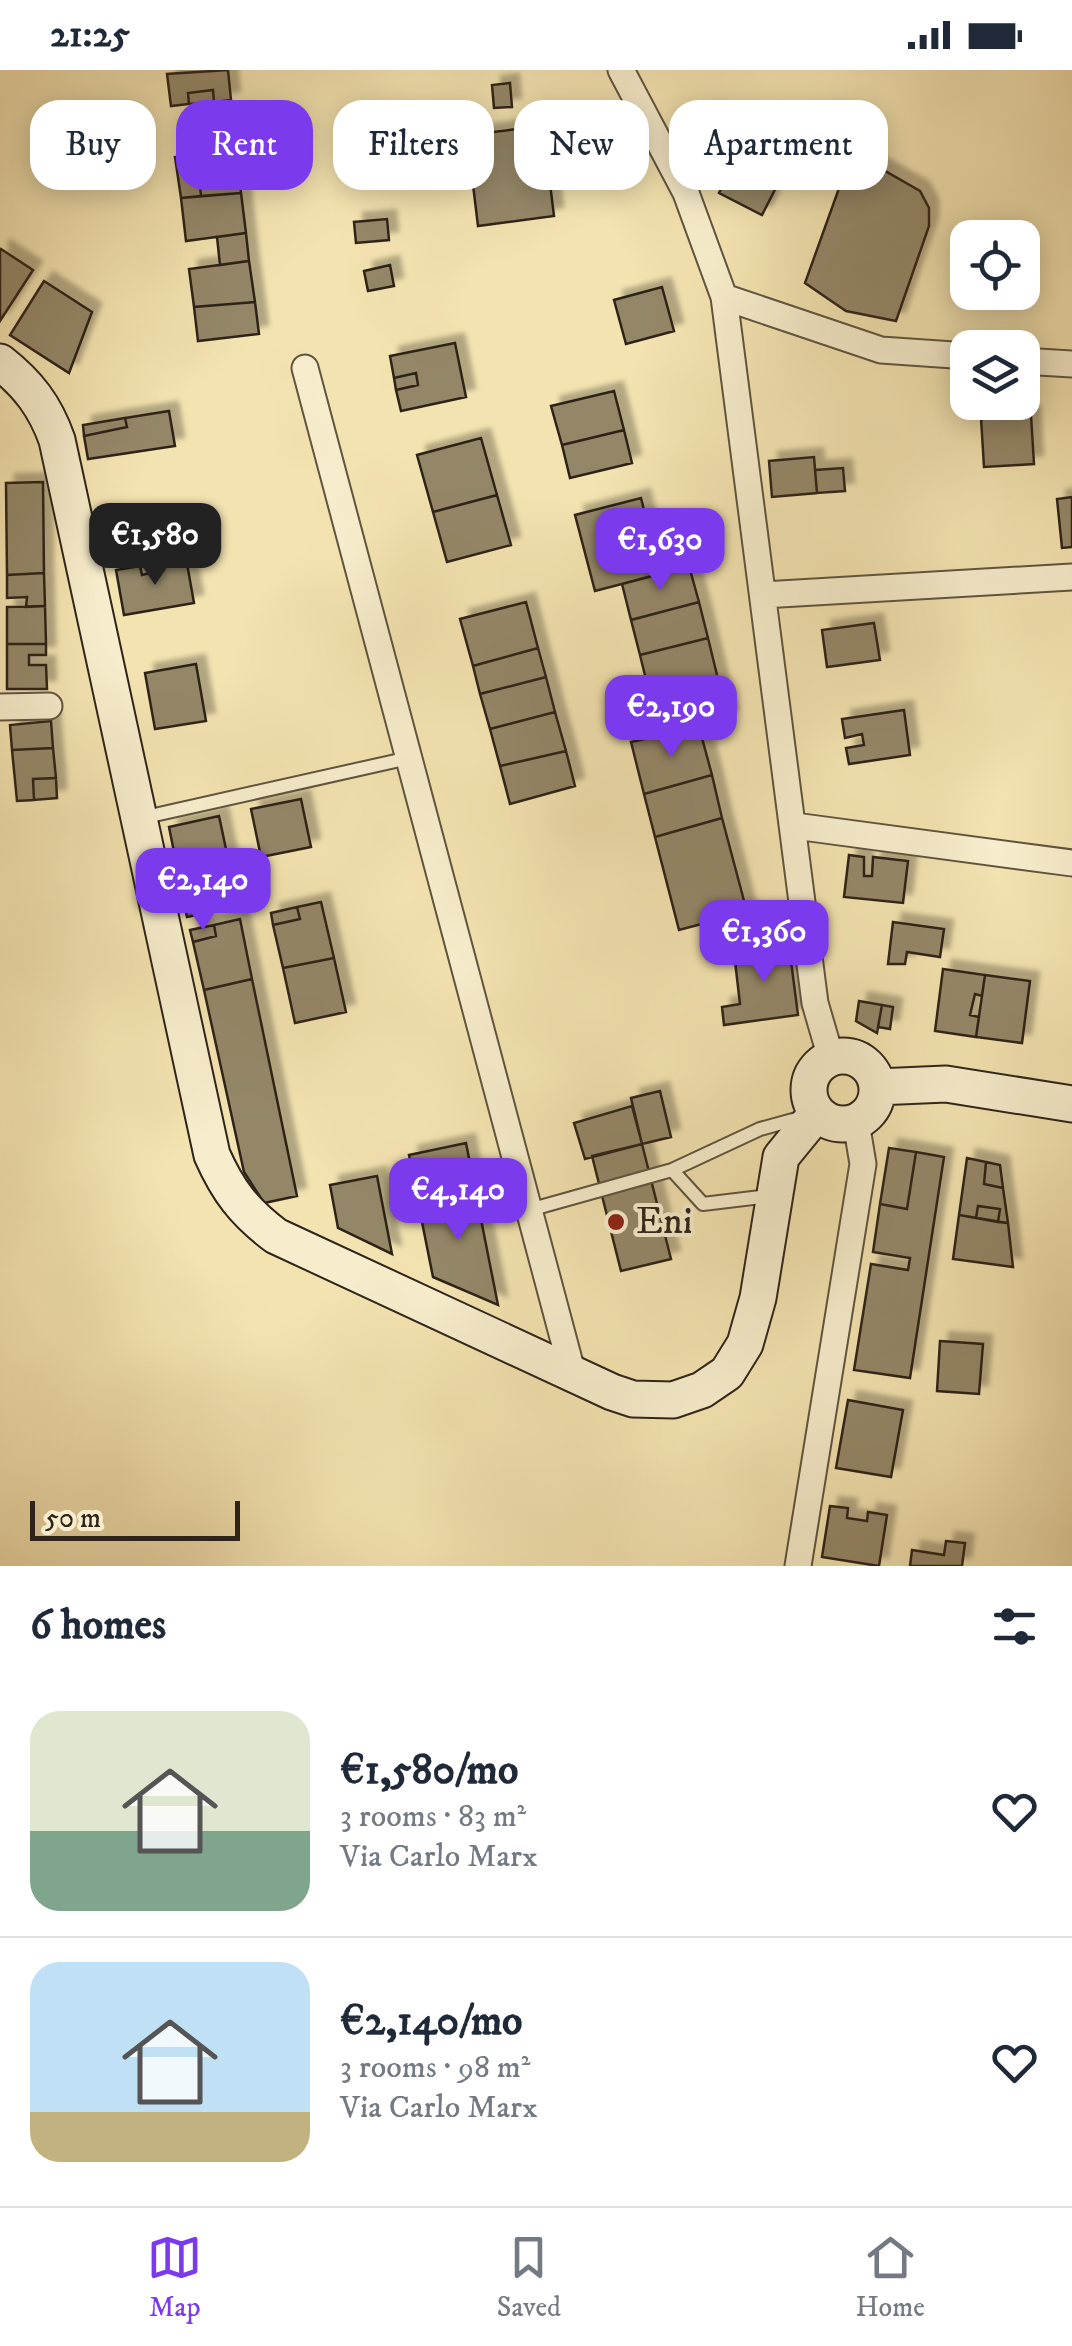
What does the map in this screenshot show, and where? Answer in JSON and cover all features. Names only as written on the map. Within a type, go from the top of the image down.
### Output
[{"type":"main road","points":[[0,362],[25,381],[47,413],[58,440],[212,1155],[226,1187],[243,1211],[276,1236],[573,1375],[634,1399],[673,1400],[702,1390],[726,1372],[745,1344],[758,1298],[781,1156],[817,1113]]},
{"type":"main road","points":[[831,1058],[862,1061],[877,1087],[872,1108],[856,1122],[835,1124],[817,1113],[809,1096],[811,1077],[831,1058]]},
{"type":"main road","points":[[877,1087],[946,1084],[1072,1104]]},
{"type":"street","points":[[621,70],[686,193],[724,297],[816,1003],[831,1058]]},
{"type":"street","points":[[724,297],[881,350],[950,355]]},
{"type":"street","points":[[1040,362],[1072,364]]},
{"type":"street","points":[[305,368],[573,1375]]},
{"type":"street","points":[[763,595],[1072,578]]},
{"type":"street","points":[[0,707],[50,706]]},
{"type":"street","points":[[795,826],[1072,863]]},
{"type":"street","points":[[798,1566],[863,1164],[856,1122]]},
{"type":"lane","points":[[138,818],[408,758]]},
{"type":"lane","points":[[529,1210],[672,1170],[760,1128],[817,1113]]},
{"type":"lane","points":[[672,1170],[703,1204],[772,1196]]},
{"type":"building","points":[[228,70],[231,100],[214,100],[213,90],[188,93],[189,100],[176,100],[176,105],[171,106],[167,74]]},
{"type":"building","points":[[510,83],[512,107],[494,108],[492,85]]},
{"type":"building","points":[[213,90],[214,100],[189,100],[188,93]]},
{"type":"building","points":[[514,129],[514,190],[551,190],[554,216],[478,226],[474,190],[494,190],[494,132]]},
{"type":"building","points":[[888,173],[920,191],[929,208],[929,226],[896,321],[846,311],[805,283],[838,190],[888,190]]},
{"type":"building","points":[[180,190],[200,190],[201,196],[181,198]]},
{"type":"building","points":[[200,190],[241,190],[241,193],[201,196]]},
{"type":"building","points":[[721,190],[775,190],[762,215],[719,193]]},
{"type":"building","points":[[241,193],[246,233],[186,241],[181,198]]},
{"type":"building","points":[[387,219],[389,240],[356,243],[354,222]]},
{"type":"building","points":[[246,233],[249,261],[220,265],[217,237]]},
{"type":"building","points":[[0,251],[33,270],[0,321]]},
{"type":"building","points":[[249,261],[255,302],[194,307],[189,269]]},
{"type":"building","points":[[390,265],[394,286],[368,291],[364,271]]},
{"type":"building","points":[[44,281],[92,312],[69,373],[10,335]]},
{"type":"building","points":[[662,287],[674,331],[626,344],[614,300]]},
{"type":"building","points":[[255,302],[259,334],[198,341],[194,307]]},
{"type":"building","points":[[455,343],[466,397],[401,411],[396,390],[418,385],[416,373],[394,378],[390,356]]},
{"type":"building","points":[[416,373],[418,385],[396,390],[394,378]]},
{"type":"building","points":[[614,391],[624,430],[562,445],[551,406]]},
{"type":"building","points":[[169,411],[175,446],[88,459],[84,436],[127,427],[125,418]]},
{"type":"building","points":[[125,418],[127,427],[84,436],[83,425]]},
{"type":"building","points":[[981,420],[1031,420],[1034,464],[984,467]]},
{"type":"building","points":[[624,430],[632,463],[570,478],[562,445]]},
{"type":"building","points":[[481,438],[497,495],[433,512],[417,455]]},
{"type":"building","points":[[814,457],[817,493],[772,497],[769,461]]},
{"type":"building","points":[[843,468],[845,491],[817,493],[815,470]]},
{"type":"building","points":[[43,482],[44,573],[7,575],[6,483]]},
{"type":"building","points":[[497,495],[511,545],[447,562],[433,512]]},
{"type":"building","points":[[1072,497],[1072,547],[1062,548],[1057,499]]},
{"type":"building","points":[[641,498],[660,574],[595,591],[575,515]]},
{"type":"building","points":[[186,558],[194,603],[124,615],[116,570],[140,566],[142,575],[162,570],[160,563]]},
{"type":"building","points":[[689,566],[699,602],[631,620],[622,584]]},
{"type":"building","points":[[44,573],[45,606],[26,607],[27,597],[7,598],[7,575]]},
{"type":"building","points":[[526,602],[538,648],[473,666],[460,619]]},
{"type":"building","points":[[699,602],[708,638],[640,655],[631,620]]},
{"type":"building","points":[[45,606],[46,644],[7,644],[7,607]]},
{"type":"building","points":[[874,623],[880,660],[827,667],[822,630]]},
{"type":"building","points":[[708,638],[718,679],[650,696],[640,655]]},
{"type":"building","points":[[7,644],[46,644],[46,655],[29,655],[29,665],[46,665],[47,689],[7,689]]},
{"type":"building","points":[[538,648],[546,677],[480,694],[473,666]]},
{"type":"building","points":[[196,664],[206,721],[155,729],[145,673]]},
{"type":"building","points":[[546,677],[555,712],[490,729],[480,694]]},
{"type":"building","points":[[718,679],[729,719],[661,735],[650,696]]},
{"type":"building","points":[[904,710],[910,755],[849,764],[846,748],[864,745],[862,734],[845,738],[842,719]]},
{"type":"building","points":[[555,712],[566,751],[500,766],[490,729]]},
{"type":"building","points":[[51,721],[53,748],[12,750],[10,725]]},
{"type":"building","points":[[699,727],[712,775],[644,794],[631,742]]},
{"type":"building","points":[[53,748],[56,778],[33,779],[34,800],[17,801],[12,750]]},
{"type":"building","points":[[566,751],[575,786],[510,804],[500,766]]},
{"type":"building","points":[[712,775],[722,818],[655,837],[644,794]]},
{"type":"building","points":[[56,778],[57,798],[34,800],[33,779]]},
{"type":"building","points":[[301,799],[311,847],[261,857],[251,809]]},
{"type":"building","points":[[219,816],[238,906],[187,917],[169,827]]},
{"type":"building","points":[[722,818],[747,912],[679,930],[655,837]]},
{"type":"building","points":[[849,855],[864,857],[864,876],[872,876],[873,857],[908,861],[903,903],[844,897]]},
{"type":"building","points":[[321,902],[334,958],[283,968],[273,925],[300,919],[297,907]]},
{"type":"building","points":[[297,907],[300,919],[273,925],[271,913]]},
{"type":"building","points":[[240,919],[252,979],[204,990],[193,942],[216,936],[214,925]]},
{"type":"building","points":[[893,922],[944,929],[940,957],[907,952],[905,964],[888,964]]},
{"type":"building","points":[[214,925],[216,936],[193,942],[190,930]]},
{"type":"building","points":[[788,938],[798,1015],[724,1025],[722,1007],[740,1004],[735,961],[751,960],[749,943]]},
{"type":"building","points":[[334,958],[346,1012],[295,1023],[283,968]]},
{"type":"building","points":[[943,969],[985,975],[982,996],[975,994],[970,1015],[979,1017],[976,1037],[935,1031]]},
{"type":"building","points":[[985,975],[1030,981],[1022,1043],[976,1037]]},
{"type":"building","points":[[252,979],[297,1196],[264,1203],[244,1172],[204,990]]},
{"type":"building","points":[[859,1001],[882,1005],[877,1033],[856,1021]]},
{"type":"building","points":[[882,1005],[893,1007],[890,1029],[878,1027]]},
{"type":"building","points":[[660,1091],[671,1137],[642,1144],[631,1098]]},
{"type":"building","points":[[632,1106],[642,1144],[585,1159],[574,1123]]},
{"type":"building","points":[[466,1143],[475,1189],[418,1202],[409,1155]]},
{"type":"building","points":[[642,1144],[671,1259],[621,1271],[592,1156]]},
{"type":"building","points":[[889,1148],[916,1152],[907,1209],[880,1204]]},
{"type":"building","points":[[916,1152],[944,1157],[910,1378],[854,1370],[871,1264],[908,1270],[910,1258],[873,1252],[880,1204],[907,1209]]},
{"type":"building","points":[[967,1158],[986,1162],[984,1184],[1003,1188],[1008,1223],[998,1222],[1000,1209],[978,1206],[976,1218],[959,1215]]},
{"type":"building","points":[[986,1162],[1000,1165],[1003,1188],[984,1184]]},
{"type":"building","points":[[377,1176],[392,1254],[338,1228],[330,1185]]},
{"type":"building","points":[[475,1189],[498,1305],[433,1277],[418,1202]]},
{"type":"building","points":[[978,1206],[1000,1209],[998,1222],[976,1218]]},
{"type":"building","points":[[959,1215],[1008,1223],[1013,1267],[953,1259]]},
{"type":"building","points":[[940,1341],[983,1344],[979,1394],[937,1391]]},
{"type":"building","points":[[848,1400],[903,1410],[891,1477],[836,1468]]},
{"type":"building","points":[[830,1506],[848,1508],[847,1518],[867,1521],[868,1512],[887,1515],[879,1566],[822,1557]]},
{"type":"building","points":[[946,1541],[965,1543],[962,1566],[910,1566],[912,1550],[944,1555]]},
{"type":"place","name":"Eni","points":[[616,1222]]}]
